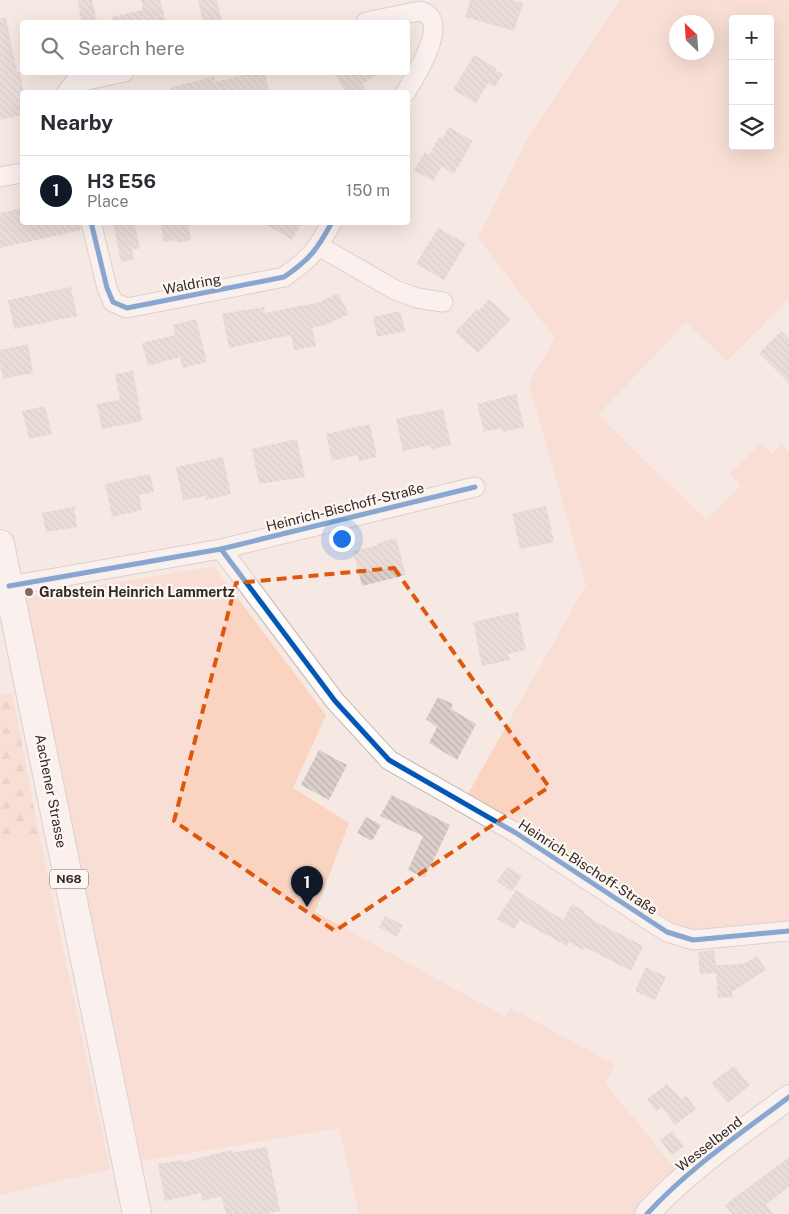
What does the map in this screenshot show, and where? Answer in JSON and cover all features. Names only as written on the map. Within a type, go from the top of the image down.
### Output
[{"type":"main road","name":"Aachener Strasse","points":[[0,544],[137,1214]]},
{"type":"street","points":[[376,20],[420,11],[428,15],[432,22],[432,36],[423,63],[407,90]]},
{"type":"street","points":[[69,90],[74,83],[110,75]]},
{"type":"street","points":[[0,177],[20,173]]},
{"type":"street","name":"Waldring","points":[[92,225],[107,288],[114,302],[127,308],[284,277],[306,262],[319,246],[330,225]]},
{"type":"street","points":[[319,246],[395,290],[417,298],[443,302]]},
{"type":"street","name":"Heinrich-Bischoff-Straße","points":[[9,586],[221,549],[475,487]]},
{"type":"street","name":"Heinrich-Bischoff-Straße","points":[[221,549],[335,701],[389,760],[516,834],[667,932],[693,940],[789,931]]},
{"type":"street","name":"Wesselbend","points":[[648,1214],[666,1194],[789,1097]]},
{"type":"highlighted area","points":[[394,568],[549,787],[335,931],[174,821],[236,583]]},
{"type":"green space","points":[[621,0],[789,0],[789,298],[727,361],[686,322],[598,415],[706,520],[741,485],[730,474],[761,443],[772,454],[781,444],[789,452],[789,930],[690,934],[468,794],[586,585],[529,383],[555,338],[478,238],[531,132]]},
{"type":"green space","points":[[214,567],[326,715],[293,788],[349,823],[315,912],[506,1017],[511,1008],[615,1065],[605,1083],[679,1174],[632,1214],[359,1214],[339,1128],[142,1161],[25,597]]},
{"type":"green space","points":[[12,693],[39,835],[0,843],[0,696]]},
{"type":"green space","points":[[39,835],[110,1169],[0,1195],[0,843]]},
{"type":"building","points":[[78,0],[92,0],[97,20],[81,20]]},
{"type":"building","points":[[141,0],[160,0],[165,20],[113,20],[112,17],[143,10]]},
{"type":"building","points":[[198,0],[217,0],[222,20],[203,20]]},
{"type":"building","points":[[470,0],[513,0],[523,3],[514,31],[465,17]]},
{"type":"building","points":[[0,18],[6,18],[17,72],[20,72],[24,90],[20,90],[20,115],[0,120]]},
{"type":"building","points":[[474,55],[503,74],[495,87],[488,83],[476,103],[453,90]]},
{"type":"building","points":[[244,75],[266,75],[269,90],[170,90],[170,88],[214,76],[215,82]]},
{"type":"building","points":[[335,75],[377,75],[362,84],[366,90],[345,90]]},
{"type":"building","points":[[449,127],[473,141],[454,174],[442,166],[433,181],[414,170],[425,152],[429,155],[439,137],[442,139]]},
{"type":"building","points":[[20,208],[20,225],[80,225],[81,230],[0,248],[0,213]]},
{"type":"building","points":[[114,225],[135,225],[140,248],[132,250],[134,259],[121,262]]},
{"type":"building","points":[[161,225],[188,225],[191,240],[177,243],[176,240],[164,242]]},
{"type":"building","points":[[267,225],[300,225],[292,240]]},
{"type":"building","points":[[438,228],[466,244],[444,280],[416,264]]},
{"type":"building","points":[[71,287],[77,316],[14,329],[8,300]]},
{"type":"building","points":[[338,293],[349,314],[327,324],[312,328],[316,346],[294,350],[291,335],[229,348],[222,314],[264,307],[265,313],[320,302]]},
{"type":"building","points":[[489,299],[511,319],[478,353],[455,332]]},
{"type":"building","points":[[400,311],[405,331],[377,337],[373,317]]},
{"type":"building","points":[[196,319],[207,362],[183,368],[180,357],[148,366],[142,343],[175,335],[173,325]]},
{"type":"building","points":[[781,331],[789,339],[789,383],[759,353]]},
{"type":"building","points":[[28,344],[33,373],[3,379],[0,350]]},
{"type":"building","points":[[133,371],[142,421],[102,429],[97,404],[120,400],[115,374]]},
{"type":"building","points":[[516,394],[524,427],[503,432],[502,428],[484,432],[477,404]]},
{"type":"building","points":[[45,406],[52,434],[29,439],[22,411]]},
{"type":"building","points":[[443,409],[451,445],[432,449],[431,445],[403,451],[396,419]]},
{"type":"building","points":[[370,424],[377,457],[359,461],[358,455],[332,461],[326,434]]},
{"type":"building","points":[[297,439],[305,477],[259,484],[252,449]]},
{"type":"building","points":[[223,457],[231,494],[206,500],[206,496],[183,500],[176,467]]},
{"type":"building","points":[[150,474],[154,492],[139,495],[142,510],[112,517],[105,484]]},
{"type":"building","points":[[546,506],[554,542],[520,549],[512,514]]},
{"type":"building","points":[[74,507],[77,527],[46,532],[42,513]]},
{"type":"building","points":[[396,538],[406,575],[362,586],[353,551]]},
{"type":"building","points":[[518,612],[526,650],[508,654],[510,660],[482,666],[473,622]]},
{"type":"building","points":[[438,697],[453,704],[451,709],[476,724],[457,760],[429,743],[437,727],[426,719]]},
{"type":"building","points":[[319,750],[347,765],[329,800],[301,785]]},
{"type":"building","points":[[392,795],[450,825],[425,878],[408,870],[423,836],[380,816]]},
{"type":"building","points":[[366,817],[381,825],[372,841],[357,833]]},
{"type":"building","points":[[507,867],[522,876],[512,892],[497,881]]},
{"type":"building","points":[[516,890],[563,920],[572,904],[598,923],[643,946],[631,971],[585,947],[583,950],[569,942],[567,946],[520,920],[514,929],[497,919]]},
{"type":"building","points":[[385,916],[403,925],[397,937],[379,927]]},
{"type":"building","points":[[714,950],[716,965],[743,964],[757,956],[766,970],[732,992],[733,997],[718,998],[716,973],[700,974],[698,952]]},
{"type":"building","points":[[646,967],[666,977],[655,1000],[635,991]]},
{"type":"building","points":[[734,1066],[750,1085],[728,1103],[711,1083]]},
{"type":"building","points":[[667,1084],[681,1099],[686,1096],[696,1109],[675,1125],[662,1107],[656,1111],[647,1099]]},
{"type":"building","points":[[672,1131],[684,1146],[672,1155],[660,1140]]},
{"type":"building","points":[[267,1147],[280,1211],[265,1214],[226,1214],[221,1196],[202,1201],[201,1193],[165,1201],[158,1164],[183,1160],[183,1162],[232,1150],[231,1153]]},
{"type":"building","points":[[789,1157],[789,1187],[766,1204],[773,1214],[732,1214],[725,1205]]},
{"type":"cycle path","points":[[92,225],[107,288],[113,302],[127,308],[284,277],[312,253],[330,225]]},
{"type":"cycle path","points":[[9,586],[221,549],[475,487]]},
{"type":"cycle path","points":[[221,549],[335,701],[389,760],[516,833],[667,932],[693,940],[789,931]]},
{"type":"cycle path","points":[[647,1214],[697,1167],[789,1097]]},
{"type":"place","name":"Grabstein Heinrich Lammertz","points":[[29,592]]},
{"type":"place","name":"H3 E56","points":[[307,907]]}]
